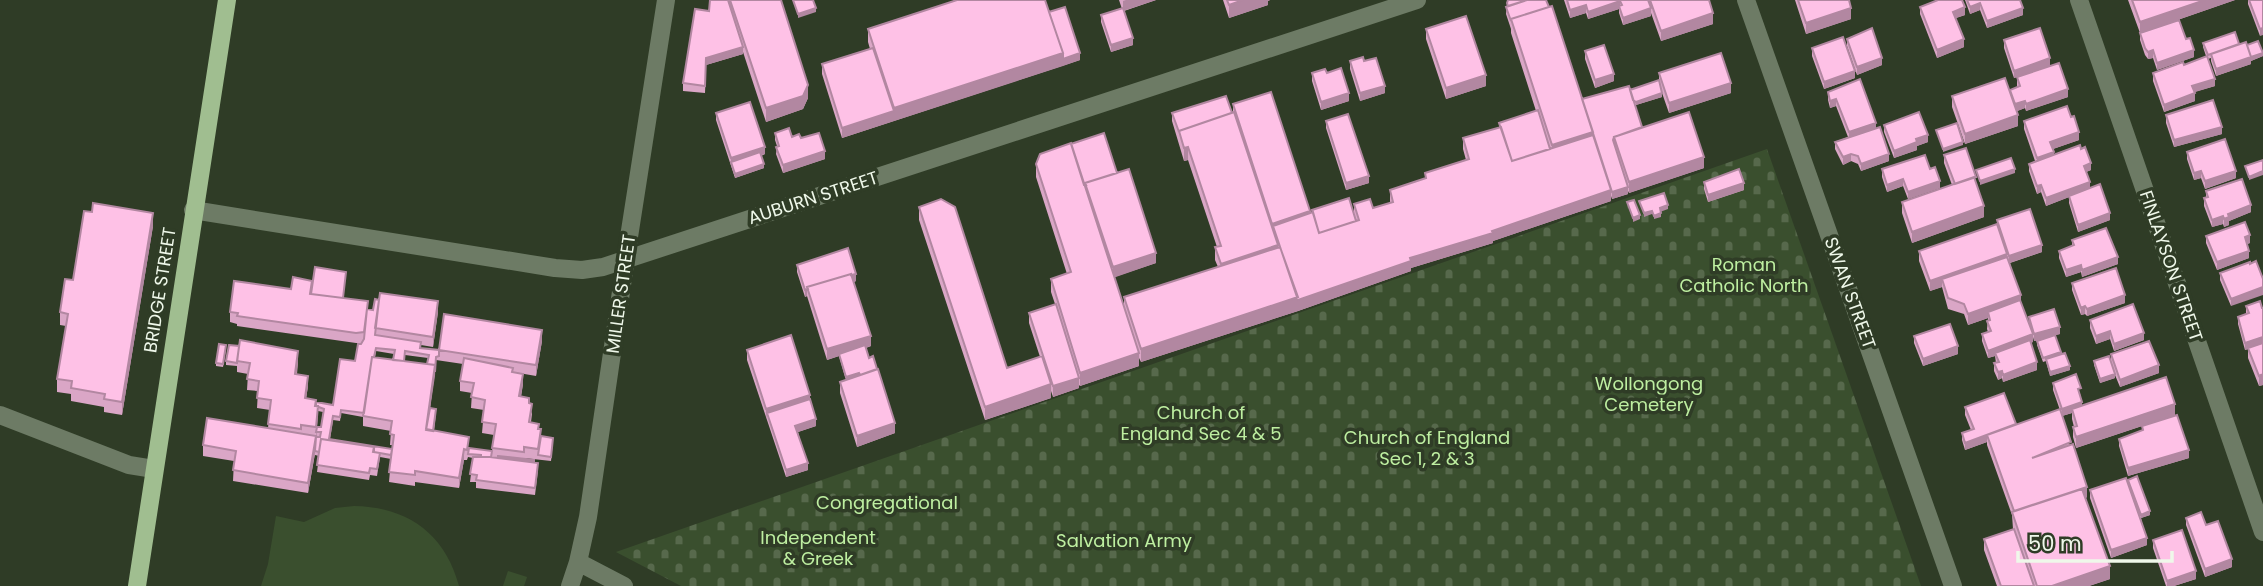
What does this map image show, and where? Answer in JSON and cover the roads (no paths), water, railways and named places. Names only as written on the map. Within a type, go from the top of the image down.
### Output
[{"type":"main road","name":"BRIDGE STREET","points":[[137,586],[227,0]]},
{"type":"street","name":"MILLER STREET","points":[[570,586],[589,517],[625,259],[666,0]]},
{"type":"street","name":"AUBURN STREET","points":[[193,210],[555,268],[582,270],[603,267],[1417,0]]},
{"type":"street","name":"SWAN STREET","points":[[1746,0],[1953,586]]},
{"type":"street","name":"FINLAYSON STREET","points":[[2079,0],[2263,531]]},
{"type":"street","points":[[0,415],[129,465],[154,469]]},
{"type":"street","points":[[578,562],[624,586]]},
{"type":"park label","name":"Roman Catholic North","points":[[1744,275]]},
{"type":"park label","name":"Wollongong Cemetery","points":[[1649,394]]},
{"type":"park label","name":"Church of England Sec 4 & 5","points":[[1201,423]]},
{"type":"park label","name":"Church of England Sec 1, 2 & 3","points":[[1427,448]]},
{"type":"park label","name":"Congregational","points":[[887,503]]},
{"type":"park label","name":"Salvation Army","points":[[1124,541]]},
{"type":"park label","name":"Independent & Greek","points":[[818,548]]}]
